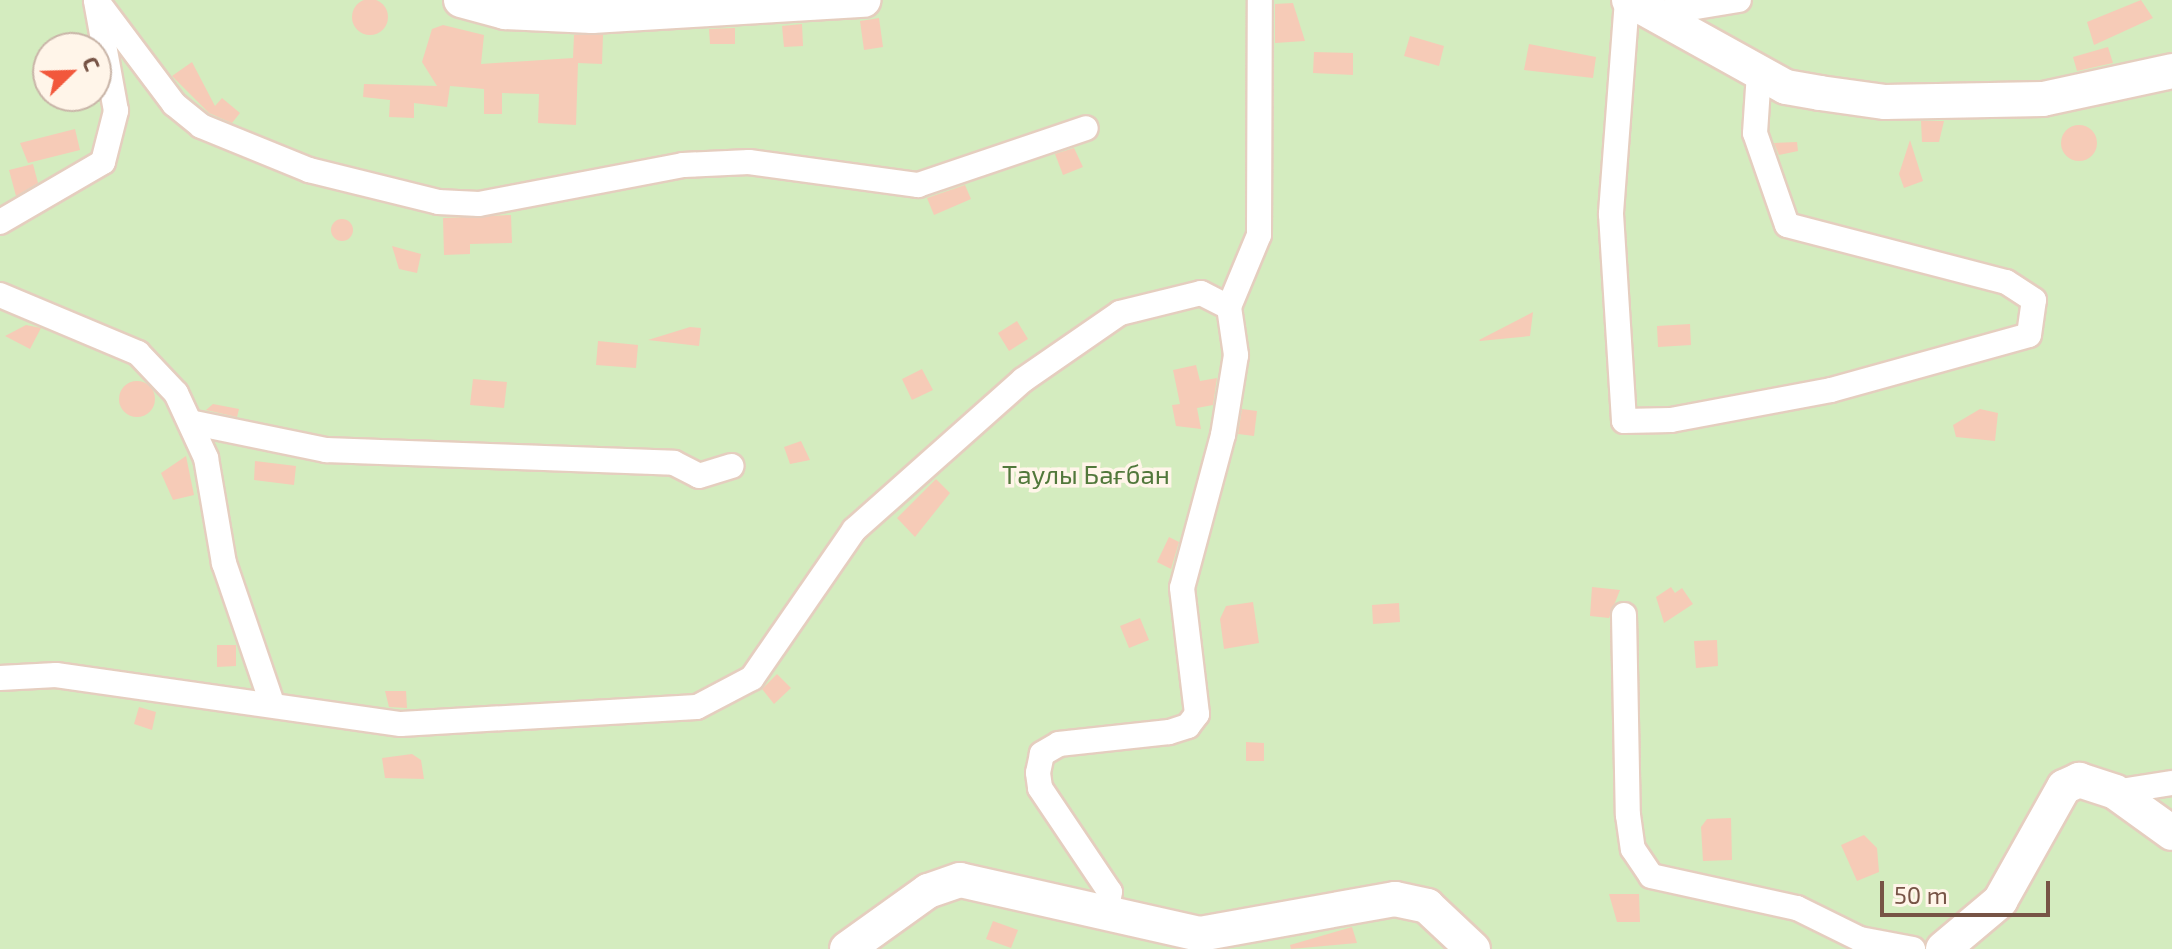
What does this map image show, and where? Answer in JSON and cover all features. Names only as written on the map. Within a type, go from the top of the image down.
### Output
[{"type":"street","points":[[96,0],[174,104],[201,126],[309,170],[438,202],[479,204],[683,165],[749,162],[918,185],[1086,128]]},
{"type":"street","points":[[0,222],[103,162],[116,111],[96,0]]},
{"type":"street","points":[[461,0],[505,12],[592,16],[864,0]]},
{"type":"street","points":[[1106,913],[1110,892],[1101,872],[1040,788],[1038,773],[1042,754],[1059,744],[1169,732],[1188,726],[1197,714],[1182,588],[1223,435],[1236,355],[1229,307],[1259,235],[1260,0]]},
{"type":"street","points":[[1636,5],[1739,0]]},
{"type":"street","points":[[1636,5],[1759,72],[1820,93],[1952,102],[2104,91],[2172,71]]},
{"type":"street","points":[[1636,5],[1611,214],[1624,421],[1671,420],[1831,390],[2029,335],[2034,300],[2006,282],[1787,225],[1755,133],[1759,72]]},
{"type":"street","points":[[0,678],[56,675],[272,703],[305,714],[401,724],[697,707],[718,699],[752,678],[854,530],[1023,380],[1120,313],[1201,293],[1229,307]]},
{"type":"street","points":[[0,295],[138,353],[194,423],[224,563],[272,703]]},
{"type":"street","points":[[194,423],[326,450],[660,462],[699,476],[731,466]]},
{"type":"street","points":[[1624,615],[1628,815],[1633,849],[1651,876],[1797,908],[1860,939],[1913,949]]},
{"type":"street","points":[[1943,949],[2000,901],[2064,787],[2079,780],[2115,792],[2172,833]]},
{"type":"street","points":[[2115,792],[2172,783]]},
{"type":"street","points":[[847,949],[928,891],[960,880],[1200,934],[1395,899],[1427,906],[1473,949]]},
{"type":"green space","name":"Таулы Бағбан","points":[[0,0],[2172,0],[2172,949],[0,949]]},
{"type":"building","points":[[370,-1],[382,5],[388,17],[382,29],[370,35],[358,29],[352,17],[358,5]]},
{"type":"building","points":[[2141,0],[2153,18],[2094,45],[2087,22]]},
{"type":"building","points":[[1293,3],[1305,41],[1275,43],[1275,4]]},
{"type":"building","points":[[879,18],[883,47],[864,50],[860,21]]},
{"type":"building","points":[[802,24],[803,46],[784,47],[782,26]]},
{"type":"building","points":[[443,25],[484,35],[481,64],[573,58],[574,35],[603,35],[602,64],[578,63],[576,125],[538,123],[539,94],[502,93],[502,114],[484,114],[484,89],[450,86],[447,107],[414,103],[414,118],[389,117],[390,100],[363,97],[364,84],[437,86],[422,62],[432,29]]},
{"type":"building","points":[[735,28],[735,44],[710,44],[709,29]]},
{"type":"building","points":[[1410,36],[1444,46],[1439,66],[1404,56]]},
{"type":"building","points":[[1529,44],[1596,57],[1593,78],[1524,70]]},
{"type":"building","points":[[2108,47],[2113,63],[2077,71],[2073,57]]},
{"type":"building","points":[[1314,52],[1353,53],[1353,75],[1313,73]]},
{"type":"building","points":[[192,62],[215,106],[222,98],[240,113],[232,123],[209,113],[172,76]]},
{"type":"building","points":[[1921,121],[1944,121],[1939,142],[1922,142]]},
{"type":"building","points":[[2079,125],[2092,130],[2097,143],[2092,156],[2079,161],[2066,156],[2061,143],[2066,130]]},
{"type":"building","points":[[75,129],[80,150],[28,163],[20,143]]},
{"type":"building","points":[[1910,140],[1923,181],[1904,188],[1899,174]]},
{"type":"building","points":[[1797,142],[1798,151],[1779,155],[1774,143]]},
{"type":"building","points":[[1074,148],[1083,167],[1063,175],[1055,154]]},
{"type":"building","points":[[33,164],[38,183],[16,196],[9,170]]},
{"type":"building","points":[[965,185],[971,199],[934,215],[927,198]]},
{"type":"building","points":[[511,215],[512,243],[470,244],[470,254],[444,255],[443,218]]},
{"type":"building","points":[[342,219],[350,222],[353,230],[350,238],[342,241],[334,238],[331,230],[334,222]]},
{"type":"building","points":[[392,246],[421,254],[417,273],[399,269]]},
{"type":"building","points":[[1533,312],[1530,336],[1479,340]]},
{"type":"building","points":[[1017,321],[1028,339],[1009,351],[998,333]]},
{"type":"building","points":[[1690,324],[1691,345],[1658,347],[1657,326]]},
{"type":"building","points":[[26,325],[41,328],[30,349],[5,336]]},
{"type":"building","points":[[690,327],[701,328],[699,346],[648,340]]},
{"type":"building","points":[[598,341],[638,345],[636,368],[596,365]]},
{"type":"building","points":[[1196,365],[1200,381],[1217,378],[1213,405],[1197,408],[1201,429],[1176,426],[1172,405],[1180,404],[1173,370]]},
{"type":"building","points":[[922,369],[933,390],[912,400],[902,379]]},
{"type":"building","points":[[473,379],[507,382],[504,408],[470,405]]},
{"type":"building","points":[[137,381],[150,386],[155,399],[150,412],[137,417],[124,412],[119,399],[124,386]]},
{"type":"building","points":[[213,404],[239,409],[237,417],[206,410]]},
{"type":"building","points":[[1242,409],[1257,411],[1254,436],[1238,434]]},
{"type":"building","points":[[1980,409],[1998,413],[1995,441],[1956,437],[1953,425]]},
{"type":"building","points":[[801,441],[810,460],[790,464],[784,447]]},
{"type":"building","points":[[186,456],[194,495],[173,500],[161,473]]},
{"type":"building","points":[[255,461],[296,466],[294,485],[254,480]]},
{"type":"building","points":[[936,479],[950,493],[915,537],[897,518]]},
{"type":"building","points":[[1169,537],[1179,542],[1171,569],[1157,562]]},
{"type":"building","points":[[1592,587],[1620,590],[1609,618],[1590,616]]},
{"type":"building","points":[[1671,587],[1675,593],[1682,588],[1693,604],[1664,623],[1656,597]]},
{"type":"building","points":[[1253,602],[1259,643],[1224,649],[1220,619],[1226,606]]},
{"type":"building","points":[[1399,603],[1400,622],[1373,624],[1372,605]]},
{"type":"building","points":[[1140,618],[1149,640],[1129,648],[1120,626]]},
{"type":"building","points":[[1717,640],[1718,666],[1696,668],[1694,641]]},
{"type":"building","points":[[217,645],[236,645],[236,666],[217,667]]},
{"type":"building","points":[[777,674],[791,688],[774,704],[762,689]]},
{"type":"building","points":[[385,691],[406,691],[407,708],[389,707]]},
{"type":"building","points":[[139,707],[156,712],[152,730],[134,724]]},
{"type":"building","points":[[1246,742],[1264,743],[1264,761],[1246,761]]},
{"type":"building","points":[[412,754],[421,760],[424,779],[385,778],[382,758]]},
{"type":"building","points":[[1731,818],[1732,860],[1703,861],[1701,827],[1707,819]]},
{"type":"building","points":[[1864,835],[1877,848],[1879,872],[1857,881],[1841,845]]},
{"type":"building","points":[[1609,894],[1639,894],[1640,922],[1617,922]]},
{"type":"building","points":[[993,921],[1018,930],[1011,948],[986,939]]},
{"type":"building","points":[[1352,927],[1357,943],[1291,949],[1290,945]]}]
